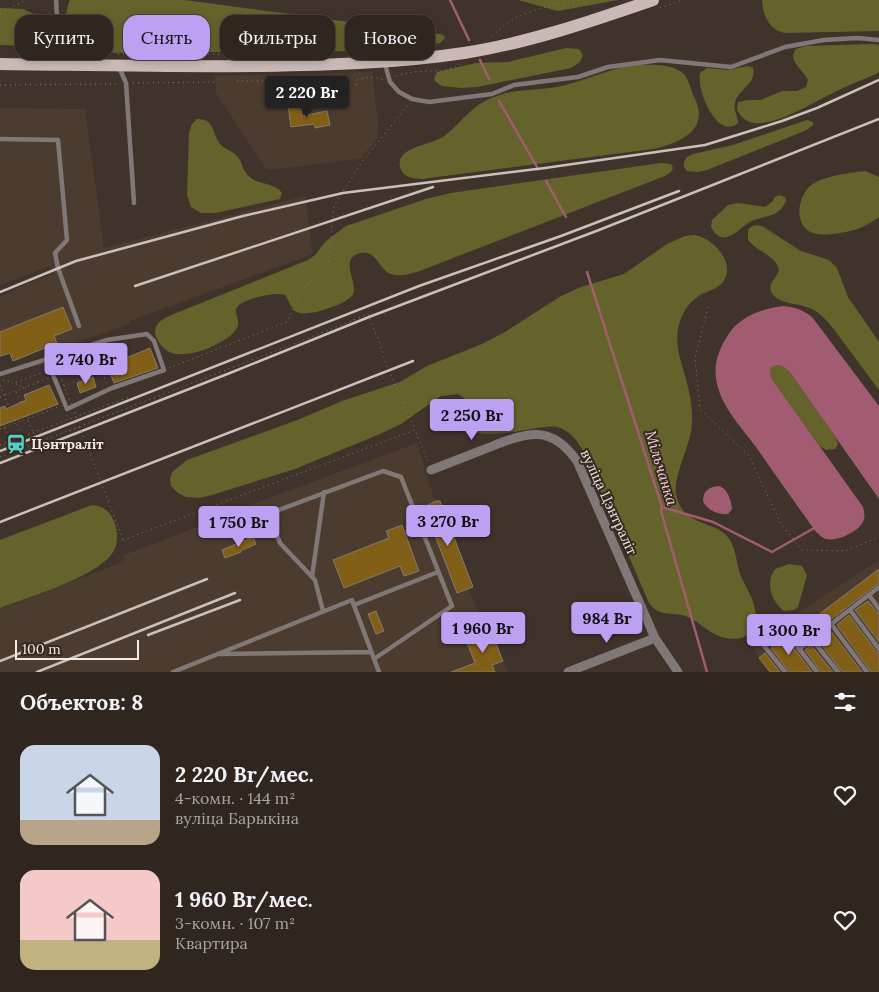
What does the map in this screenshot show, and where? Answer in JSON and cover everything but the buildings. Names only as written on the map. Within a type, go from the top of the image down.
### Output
[{"type":"main road","points":[[0,64],[62,65],[116,60],[324,65],[384,62],[484,49],[580,24],[653,0]]},
{"type":"street","name":"вуліца Цэнтраліт","points":[[432,470],[521,435],[540,435],[555,439],[567,446],[577,461],[655,638],[678,672]]},
{"type":"street","points":[[568,672],[655,638]]},
{"type":"lane","points":[[56,0],[57,15]]},
{"type":"lane","points":[[384,62],[389,80],[399,92],[412,99],[429,102],[492,94],[514,86],[569,78],[608,67],[660,60],[731,67],[795,45],[824,40],[858,38],[879,40]]},
{"type":"lane","points":[[61,60],[62,65]]},
{"type":"lane","points":[[116,60],[126,83],[134,204]]},
{"type":"lane","points":[[0,140],[58,140],[67,240],[55,253],[58,268],[79,326]]},
{"type":"lane","points":[[0,374],[107,340],[147,334],[154,340],[164,370],[112,388],[67,409],[47,360]]},
{"type":"lane","points":[[323,611],[315,580],[280,544],[268,514],[383,471],[400,477],[452,606],[374,659]]},
{"type":"lane","points":[[312,576],[324,492]]},
{"type":"lane","points":[[354,605],[438,572]]},
{"type":"lane","points":[[799,649],[879,588]]},
{"type":"lane","points":[[869,595],[879,609]]},
{"type":"lane","points":[[172,672],[352,600],[378,672]]},
{"type":"lane","points":[[850,610],[879,649]]},
{"type":"lane","points":[[831,624],[867,672]]},
{"type":"lane","points":[[785,672],[761,642],[783,628],[817,672]]},
{"type":"lane","points":[[812,639],[838,672]]},
{"type":"lane","points":[[218,654],[371,652]]},
{"type":"path","points":[[0,13],[26,0]]},
{"type":"path","points":[[487,38],[493,36],[509,22],[545,6],[582,0]]},
{"type":"path","points":[[116,60],[220,57]]},
{"type":"path","points":[[356,85],[357,80],[363,78],[372,77],[389,80],[407,73],[456,67],[461,64]]},
{"type":"path","points":[[380,79],[389,80]]},
{"type":"path","points":[[237,81],[342,80]]},
{"type":"path","points":[[0,85],[214,82]]},
{"type":"path","points":[[164,370],[287,322],[302,291],[328,263],[334,206],[361,163],[412,99]]},
{"type":"path","points":[[708,307],[695,358],[700,409],[749,456],[781,524],[802,550],[845,552],[879,538]]},
{"type":"path","points":[[0,457],[368,314],[386,364],[432,470]]},
{"type":"path","points":[[0,397],[59,376],[112,353],[108,343]]},
{"type":"path","points":[[93,345],[92,348],[108,385],[112,388]]},
{"type":"path","points":[[82,366],[85,378]]},
{"type":"path","points":[[14,383],[47,371]]},
{"type":"path","points":[[56,371],[124,540],[415,430]]},
{"type":"path","points":[[59,388],[102,371]]},
{"type":"path","points":[[49,375],[51,380]]},
{"type":"path","points":[[0,381],[3,380],[26,388]]},
{"type":"path","points":[[0,385],[9,407]]},
{"type":"path","points":[[16,391],[21,402]]},
{"type":"path","points":[[0,444],[129,397]]},
{"type":"path","points":[[0,429],[61,405]]},
{"type":"path","points":[[26,416],[33,433]]},
{"type":"path","points":[[15,422],[23,437]]},
{"type":"path","points":[[46,438],[80,427]]},
{"type":"path","points":[[4,428],[12,440]]},
{"type":"shaded area","points":[[70,0],[185,0],[298,15],[220,15],[220,52],[210,52],[210,15],[123,15],[123,53],[113,53],[113,15],[66,15]]},
{"type":"shaded area","points":[[518,0],[618,0],[558,11]]},
{"type":"shaded area","points":[[762,0],[879,0],[879,31],[785,33],[775,29],[768,21],[765,16]]},
{"type":"shaded area","points":[[0,8],[23,9],[34,14],[15,15],[15,45],[0,45]]},
{"type":"shaded area","points":[[335,20],[345,21],[345,51],[335,51]]},
{"type":"shaded area","points":[[435,33],[443,35],[445,38],[440,43],[435,44]]},
{"type":"shaded area","points":[[879,45],[879,72],[876,74],[798,111],[764,123],[749,122],[737,110],[738,102],[761,100],[782,91],[797,91],[806,87],[808,80],[793,57],[796,49],[806,46]]},
{"type":"shaded area","points":[[566,48],[579,49],[583,55],[580,62],[571,68],[477,87],[442,86],[434,79],[437,72],[476,63],[508,62]]},
{"type":"shaded area","points":[[632,65],[667,66],[678,70],[686,76],[699,111],[698,122],[689,134],[668,145],[653,149],[422,179],[409,177],[401,171],[400,160],[403,155],[408,151],[443,137],[473,109],[486,100],[511,92],[562,86]]},
{"type":"shaded area","points":[[748,66],[753,68],[752,78],[735,103],[738,123],[730,127],[723,125],[710,111],[705,101],[701,90],[700,73],[707,68],[727,70]]},
{"type":"shaded area","points":[[372,72],[378,121],[377,139],[360,159],[267,170],[216,93],[215,76]]},
{"type":"shaded area","points":[[0,108],[85,109],[104,248],[305,196],[313,254],[130,321],[130,324],[63,347],[57,343],[13,361],[10,353],[0,357],[0,297],[24,285],[54,274],[51,266],[0,285]]},
{"type":"shaded area","points":[[197,119],[203,119],[210,124],[221,145],[237,156],[250,177],[278,189],[282,193],[280,199],[215,213],[201,213],[191,207],[187,195],[189,133],[192,124]]},
{"type":"shaded area","points":[[807,120],[813,122],[813,125],[807,130],[707,170],[698,172],[687,171],[684,167],[687,157],[693,154],[733,145]]},
{"type":"shaded area","points":[[661,163],[671,164],[673,168],[665,176],[417,272],[394,275],[387,272],[371,254],[361,253],[354,256],[350,261],[354,285],[352,296],[333,307],[315,312],[300,313],[293,309],[285,295],[275,294],[253,298],[238,306],[236,314],[238,326],[228,338],[209,348],[192,353],[171,353],[159,343],[155,334],[158,324],[169,316],[308,260],[315,255],[326,241],[346,226],[426,199],[451,193]]},
{"type":"shaded area","points":[[865,171],[879,177],[879,217],[861,228],[845,232],[820,234],[807,230],[800,219],[799,212],[802,199],[809,187],[828,178]]},
{"type":"shaded area","points":[[779,195],[785,197],[786,201],[780,210],[773,215],[754,220],[732,235],[722,237],[716,234],[711,227],[712,220],[728,205],[738,203],[765,207]]},
{"type":"shaded area","points":[[752,226],[762,226],[801,251],[829,260],[837,268],[848,297],[879,342],[879,390],[835,330],[821,315],[812,309],[780,300],[772,293],[770,287],[779,270],[777,265],[748,240],[748,230]]},
{"type":"shaded area","points":[[694,235],[708,241],[720,252],[725,259],[727,275],[718,286],[693,300],[683,315],[678,331],[678,349],[690,395],[692,422],[677,481],[676,494],[684,512],[698,521],[720,530],[732,544],[740,574],[752,599],[756,616],[754,629],[745,636],[732,639],[719,636],[690,618],[663,613],[649,603],[584,453],[570,433],[557,427],[492,434],[469,430],[463,422],[466,404],[464,398],[458,394],[441,396],[401,424],[295,469],[199,498],[186,497],[178,493],[171,486],[172,472],[187,460],[300,419],[342,401],[400,382],[427,366],[482,344],[505,332],[561,296],[581,287],[624,274],[667,244],[685,236]]},
{"type":"shaded area","points":[[783,306],[799,309],[812,317],[879,406],[879,499],[789,371],[780,365],[770,368],[772,379],[863,507],[864,519],[858,528],[848,535],[836,539],[826,539],[816,532],[732,415],[718,388],[716,366],[718,356],[733,328],[752,314]]},
{"type":"shaded area","points":[[774,365],[784,366],[789,371],[836,438],[838,445],[835,449],[826,450],[820,446],[772,379],[770,368]]},
{"type":"shaded area","points":[[417,443],[435,501],[440,501],[473,587],[469,589],[486,633],[491,631],[507,672],[0,672],[0,609],[123,562],[124,555],[218,519],[220,516]]},
{"type":"shaded area","points":[[719,486],[727,492],[730,499],[732,509],[728,514],[720,514],[713,511],[703,501],[707,490]]},
{"type":"shaded area","points":[[92,505],[102,507],[107,511],[116,527],[116,544],[113,552],[105,561],[78,578],[0,608],[0,540]]},
{"type":"shaded area","points":[[879,560],[879,672],[770,672],[759,658],[752,643]]},
{"type":"shaded area","points":[[789,564],[802,566],[807,575],[798,607],[794,610],[784,611],[773,597],[770,580],[775,569]]},
{"type":"waterway","name":"Мільчанка","points":[[450,0],[469,40]]},
{"type":"waterway","name":"Мільчанка","points":[[480,60],[489,79]]},
{"type":"waterway","name":"Мільчанка","points":[[499,101],[537,167]]},
{"type":"waterway","name":"Мільчанка","points":[[546,181],[566,217]]},
{"type":"waterway","name":"Мільчанка","points":[[587,272],[662,507],[661,511],[707,672]]},
{"type":"waterway","points":[[662,507],[713,522],[772,552],[816,527]]},
{"type":"railway","points":[[0,292],[76,261],[243,216],[343,193],[545,168],[705,145],[817,108],[879,80]]},
{"type":"railway","points":[[0,463],[879,119]]},
{"type":"railway","points":[[135,286],[433,187]]},
{"type":"railway","points":[[0,451],[419,286],[561,236],[679,191]]},
{"type":"railway","points":[[0,522],[413,361]]},
{"type":"railway","points":[[0,661],[207,579]]},
{"type":"railway","points":[[37,672],[235,593]]},
{"type":"railway","points":[[148,635],[240,600]]},
{"type":"place","name":"Цэнтраліт","points":[[16,444]]}]
